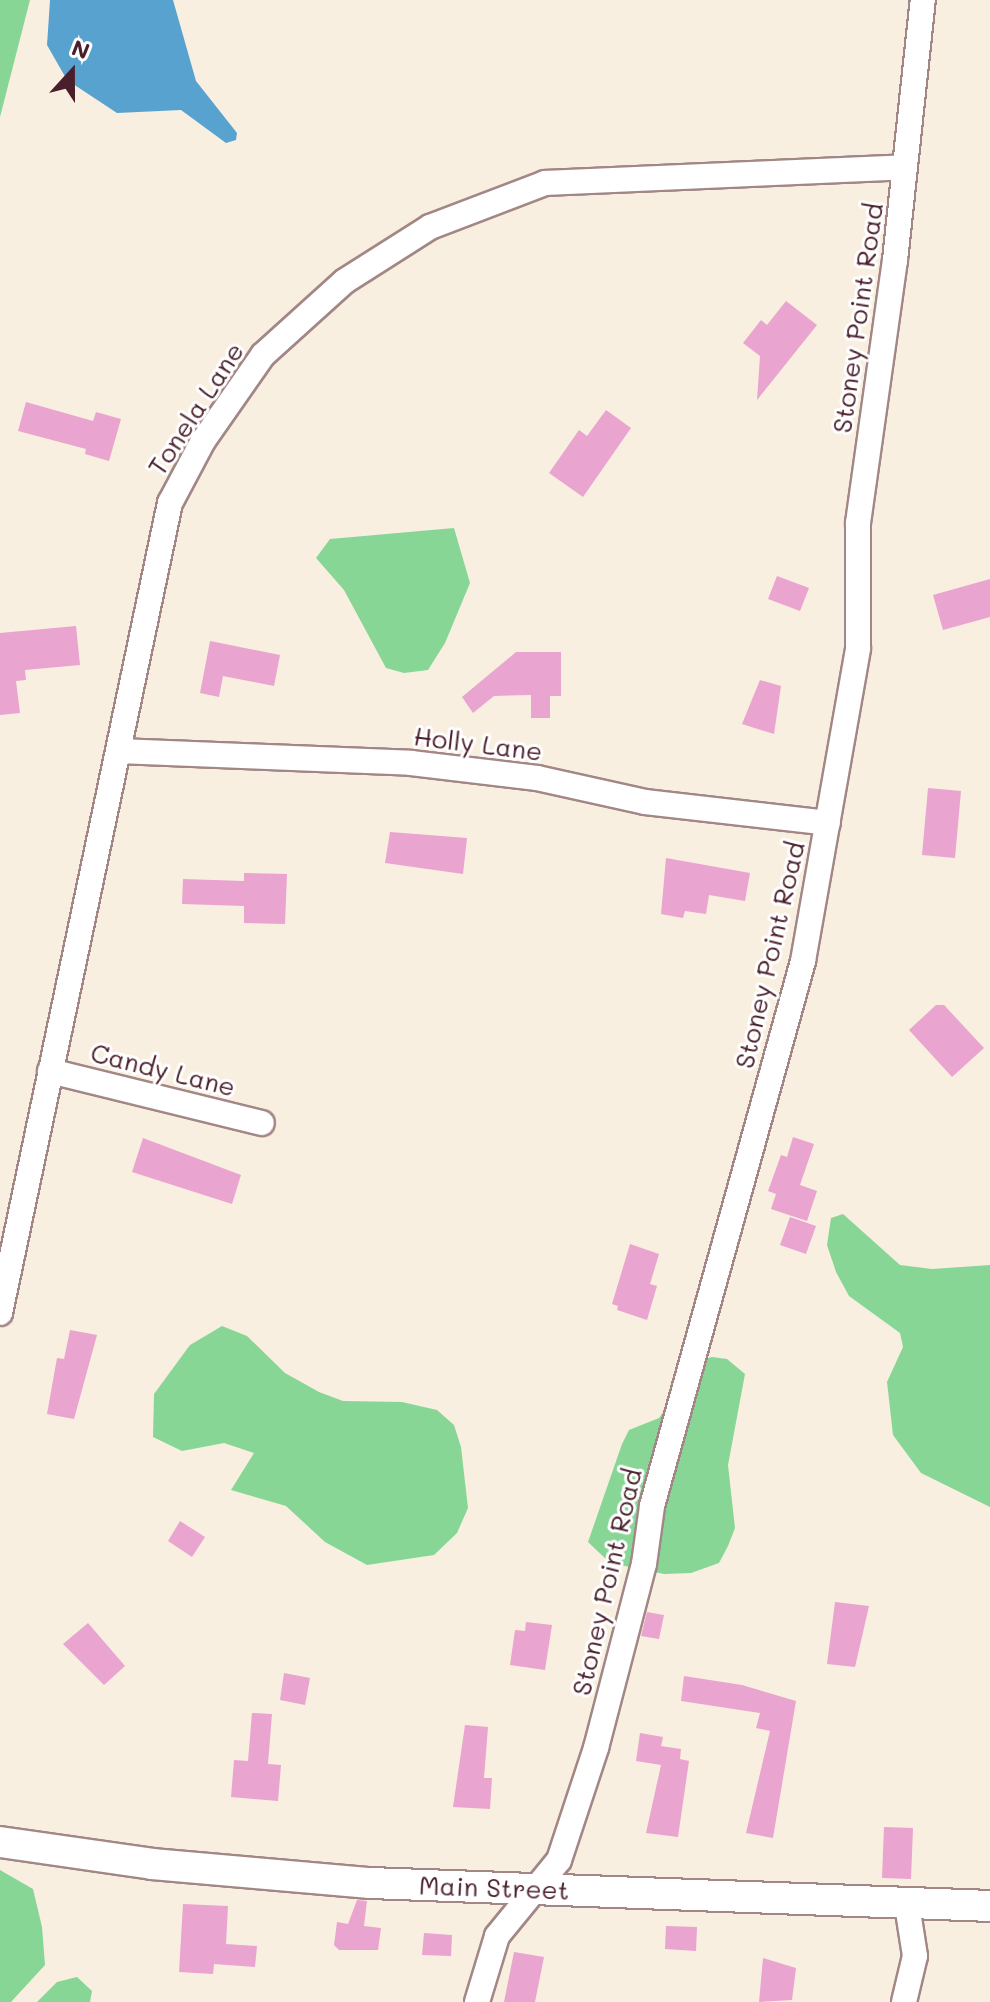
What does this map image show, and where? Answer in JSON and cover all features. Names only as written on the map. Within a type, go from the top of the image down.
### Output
[{"type":"main road","name":"Main Street","points":[[0,1842],[290,1878],[990,1906]]},
{"type":"street","name":"Stoney Point Road","points":[[477,2002],[497,1936],[531,1890],[559,1860],[596,1748],[644,1564],[656,1493],[803,961],[858,648],[858,523],[905,167],[923,0]]},
{"type":"street","name":"Tonela Lane","points":[[0,1313],[161,535],[179,481],[263,355],[345,281],[430,227],[545,183],[905,167]]},
{"type":"street","name":"Holly Lane","points":[[118,751],[411,763],[537,778],[645,802],[828,823]]},
{"type":"street","name":"Candy Lane","points":[[50,1071],[262,1123]]},
{"type":"street","points":[[904,2002],[915,1956],[907,1905]]},
{"type":"green space","points":[[0,0],[30,0],[0,117]]},
{"type":"green space","points":[[454,528],[470,583],[445,643],[428,670],[404,673],[386,668],[344,590],[316,558],[330,539]]},
{"type":"green space","points":[[843,1214],[900,1265],[932,1269],[990,1265],[990,1507],[921,1473],[893,1435],[887,1382],[903,1347],[900,1333],[849,1296],[836,1272],[827,1245],[831,1218]]},
{"type":"green space","points":[[222,1326],[247,1336],[285,1373],[319,1392],[343,1401],[402,1402],[437,1410],[454,1425],[461,1447],[468,1508],[457,1533],[434,1555],[367,1565],[325,1542],[286,1506],[231,1490],[254,1453],[224,1443],[182,1451],[153,1437],[154,1394],[190,1345]]},
{"type":"green space","points":[[712,1357],[727,1359],[745,1374],[728,1465],[735,1528],[728,1546],[719,1563],[691,1573],[664,1574],[610,1563],[588,1542],[622,1444],[629,1430],[659,1418],[699,1360]]},
{"type":"green space","points":[[0,1870],[33,1889],[42,1927],[45,1965],[11,2002],[0,2002]]},
{"type":"green space","points":[[77,1977],[92,1991],[90,2002],[37,2002],[57,1982]]},
{"type":"water","points":[[50,0],[173,0],[196,81],[237,133],[236,140],[226,143],[181,110],[117,113],[67,80],[47,45]]},
{"type":"building","points":[[786,301],[817,325],[757,400],[760,356],[743,343],[761,320],[767,325]]},
{"type":"building","points":[[26,402],[93,421],[96,412],[121,419],[109,461],[85,454],[86,449],[18,431]]},
{"type":"building","points":[[606,410],[631,428],[583,497],[549,473],[579,430],[587,436]]},
{"type":"building","points":[[777,576],[809,588],[800,611],[768,599]]},
{"type":"building","points":[[990,579],[990,617],[943,630],[933,595]]},
{"type":"building","points":[[76,626],[80,665],[25,670],[26,680],[16,681],[20,713],[0,715],[0,633]]},
{"type":"building","points":[[210,641],[280,655],[274,686],[223,676],[219,697],[200,693]]},
{"type":"building","points":[[516,652],[561,652],[561,696],[550,696],[550,718],[531,718],[531,695],[494,696],[473,713],[462,697]]},
{"type":"building","points":[[760,680],[781,686],[774,734],[742,724]]},
{"type":"building","points":[[928,788],[961,791],[955,858],[922,855]]},
{"type":"building","points":[[390,832],[467,838],[463,874],[385,863]]},
{"type":"building","points":[[666,858],[750,873],[745,901],[709,895],[706,914],[685,911],[683,918],[661,914]]},
{"type":"building","points":[[244,873],[287,874],[285,924],[244,923],[244,906],[182,904],[183,879],[244,881]]},
{"type":"building","points":[[936,1005],[944,1005],[984,1048],[952,1077],[909,1030]]},
{"type":"building","points":[[793,1137],[814,1144],[800,1185],[817,1191],[807,1221],[771,1209],[776,1194],[768,1191],[781,1155],[787,1157]]},
{"type":"building","points":[[143,1138],[241,1175],[232,1204],[132,1172]]},
{"type":"building","points":[[790,1217],[816,1226],[806,1254],[780,1245]]},
{"type":"building","points":[[630,1244],[659,1254],[650,1284],[657,1286],[647,1320],[617,1310],[618,1306],[612,1304]]},
{"type":"building","points":[[70,1330],[97,1335],[74,1419],[47,1414],[57,1358],[64,1359]]},
{"type":"building","points":[[180,1521],[205,1537],[192,1557],[168,1541]]},
{"type":"building","points":[[835,1602],[869,1606],[855,1667],[827,1664]]},
{"type":"building","points":[[647,1612],[664,1615],[659,1639],[641,1636]]},
{"type":"building","points":[[526,1622],[552,1625],[545,1670],[510,1665],[515,1630],[525,1631]]},
{"type":"building","points":[[88,1623],[125,1666],[104,1685],[63,1644]]},
{"type":"building","points":[[284,1673],[310,1678],[305,1705],[280,1700]]},
{"type":"building","points":[[684,1676],[742,1685],[796,1701],[773,1838],[746,1833],[770,1731],[756,1728],[760,1713],[681,1701]]},
{"type":"building","points":[[252,1713],[272,1714],[268,1764],[281,1765],[278,1801],[231,1797],[234,1760],[248,1761]]},
{"type":"building","points":[[465,1725],[488,1727],[484,1778],[492,1778],[490,1809],[453,1807]]},
{"type":"building","points":[[640,1733],[663,1737],[661,1746],[681,1749],[680,1759],[689,1761],[678,1837],[646,1833],[661,1765],[636,1761]]},
{"type":"building","points":[[884,1827],[913,1828],[911,1879],[882,1878]]},
{"type":"building","points":[[357,1900],[367,1901],[364,1926],[381,1928],[378,1950],[339,1950],[334,1945],[337,1922],[348,1924]]},
{"type":"building","points":[[183,1904],[228,1906],[226,1944],[257,1946],[255,1967],[214,1964],[213,1974],[179,1972]]},
{"type":"building","points":[[666,1926],[697,1927],[696,1951],[665,1949]]},
{"type":"building","points":[[424,1933],[452,1935],[451,1956],[422,1955]]},
{"type":"building","points":[[514,1952],[544,1957],[535,2002],[504,2002]]},
{"type":"building","points":[[763,1958],[796,1968],[792,2000],[759,2002]]}]
